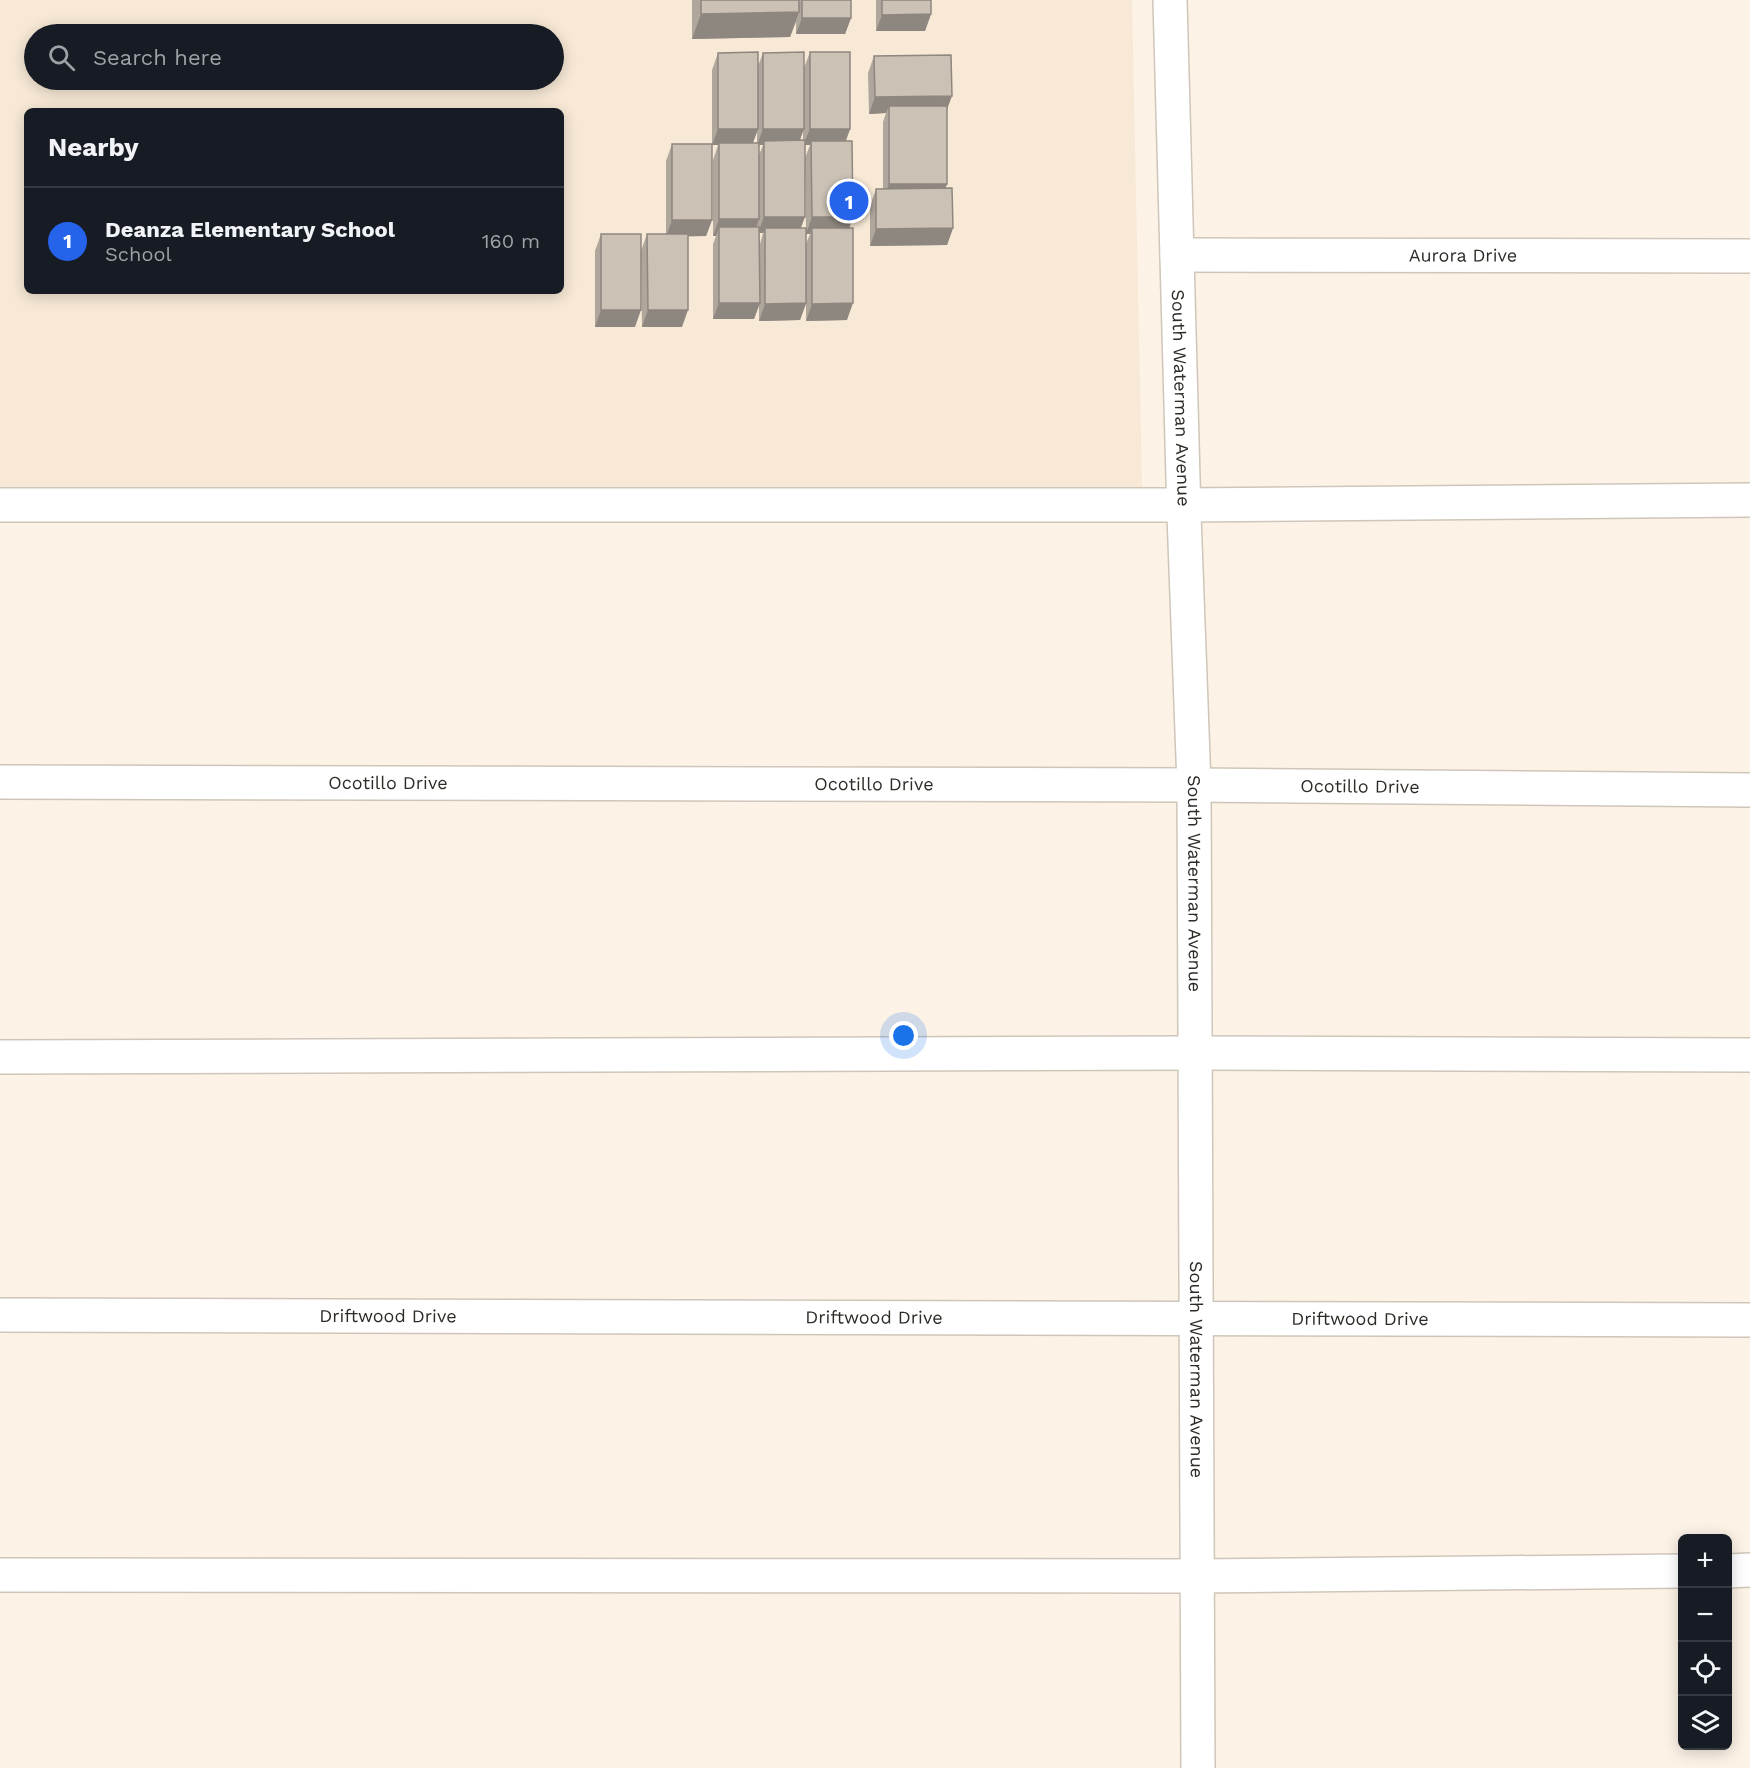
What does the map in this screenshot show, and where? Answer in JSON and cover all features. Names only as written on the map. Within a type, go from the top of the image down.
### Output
[{"type":"street","name":"South Waterman Avenue","points":[[1170,0],[1194,785],[1198,1768]]},
{"type":"street","name":"Aurora Drive","points":[[1177,255],[1750,256]]},
{"type":"street","points":[[0,505],[1184,506],[1750,500]]},
{"type":"street","name":"Ocotillo Drive","points":[[0,782],[1194,785],[1750,790]]},
{"type":"street","points":[[0,1057],[1196,1053],[1750,1055]]},
{"type":"street","name":"Driftwood Drive","points":[[0,1315],[1750,1320]]},
{"type":"street","points":[[1732,1570],[1750,1570]]},
{"type":"street","points":[[0,1575],[1197,1576],[1678,1571]]},
{"type":"shaded area","points":[[0,0],[1132,0],[1142,487],[0,504]]},
{"type":"building","points":[[701,0],[799,0],[799,12],[701,14]]},
{"type":"building","points":[[802,0],[851,0],[851,18],[802,18]]},
{"type":"building","points":[[882,0],[931,0],[931,14],[882,15]]},
{"type":"building","points":[[758,52],[758,129],[718,129],[718,53]]},
{"type":"building","points":[[804,52],[804,129],[763,129],[763,53]]},
{"type":"building","points":[[810,52],[850,52],[850,129],[810,129]]},
{"type":"building","points":[[951,55],[952,96],[875,97],[874,56]]},
{"type":"building","points":[[889,106],[947,106],[947,184],[889,184]]},
{"type":"building","points":[[805,140],[805,217],[764,217],[764,141]]},
{"type":"building","points":[[811,141],[852,141],[853,217],[812,217]]},
{"type":"building","points":[[719,143],[759,143],[759,219],[719,219]]},
{"type":"building","points":[[672,144],[712,144],[712,220],[672,220]]},
{"type":"building","points":[[952,188],[953,228],[876,229],[876,189]]},
{"type":"building","points":[[719,227],[759,227],[760,303],[719,303]]},
{"type":"building","points":[[765,228],[806,228],[806,303],[765,304]]},
{"type":"building","points":[[812,228],[853,228],[853,303],[812,304]]},
{"type":"building","points":[[601,234],[641,234],[641,310],[601,310]]},
{"type":"building","points":[[647,234],[688,234],[688,310],[648,310]]},
{"type":"place","name":"Deanza Elementary School","points":[[849,201]]}]
